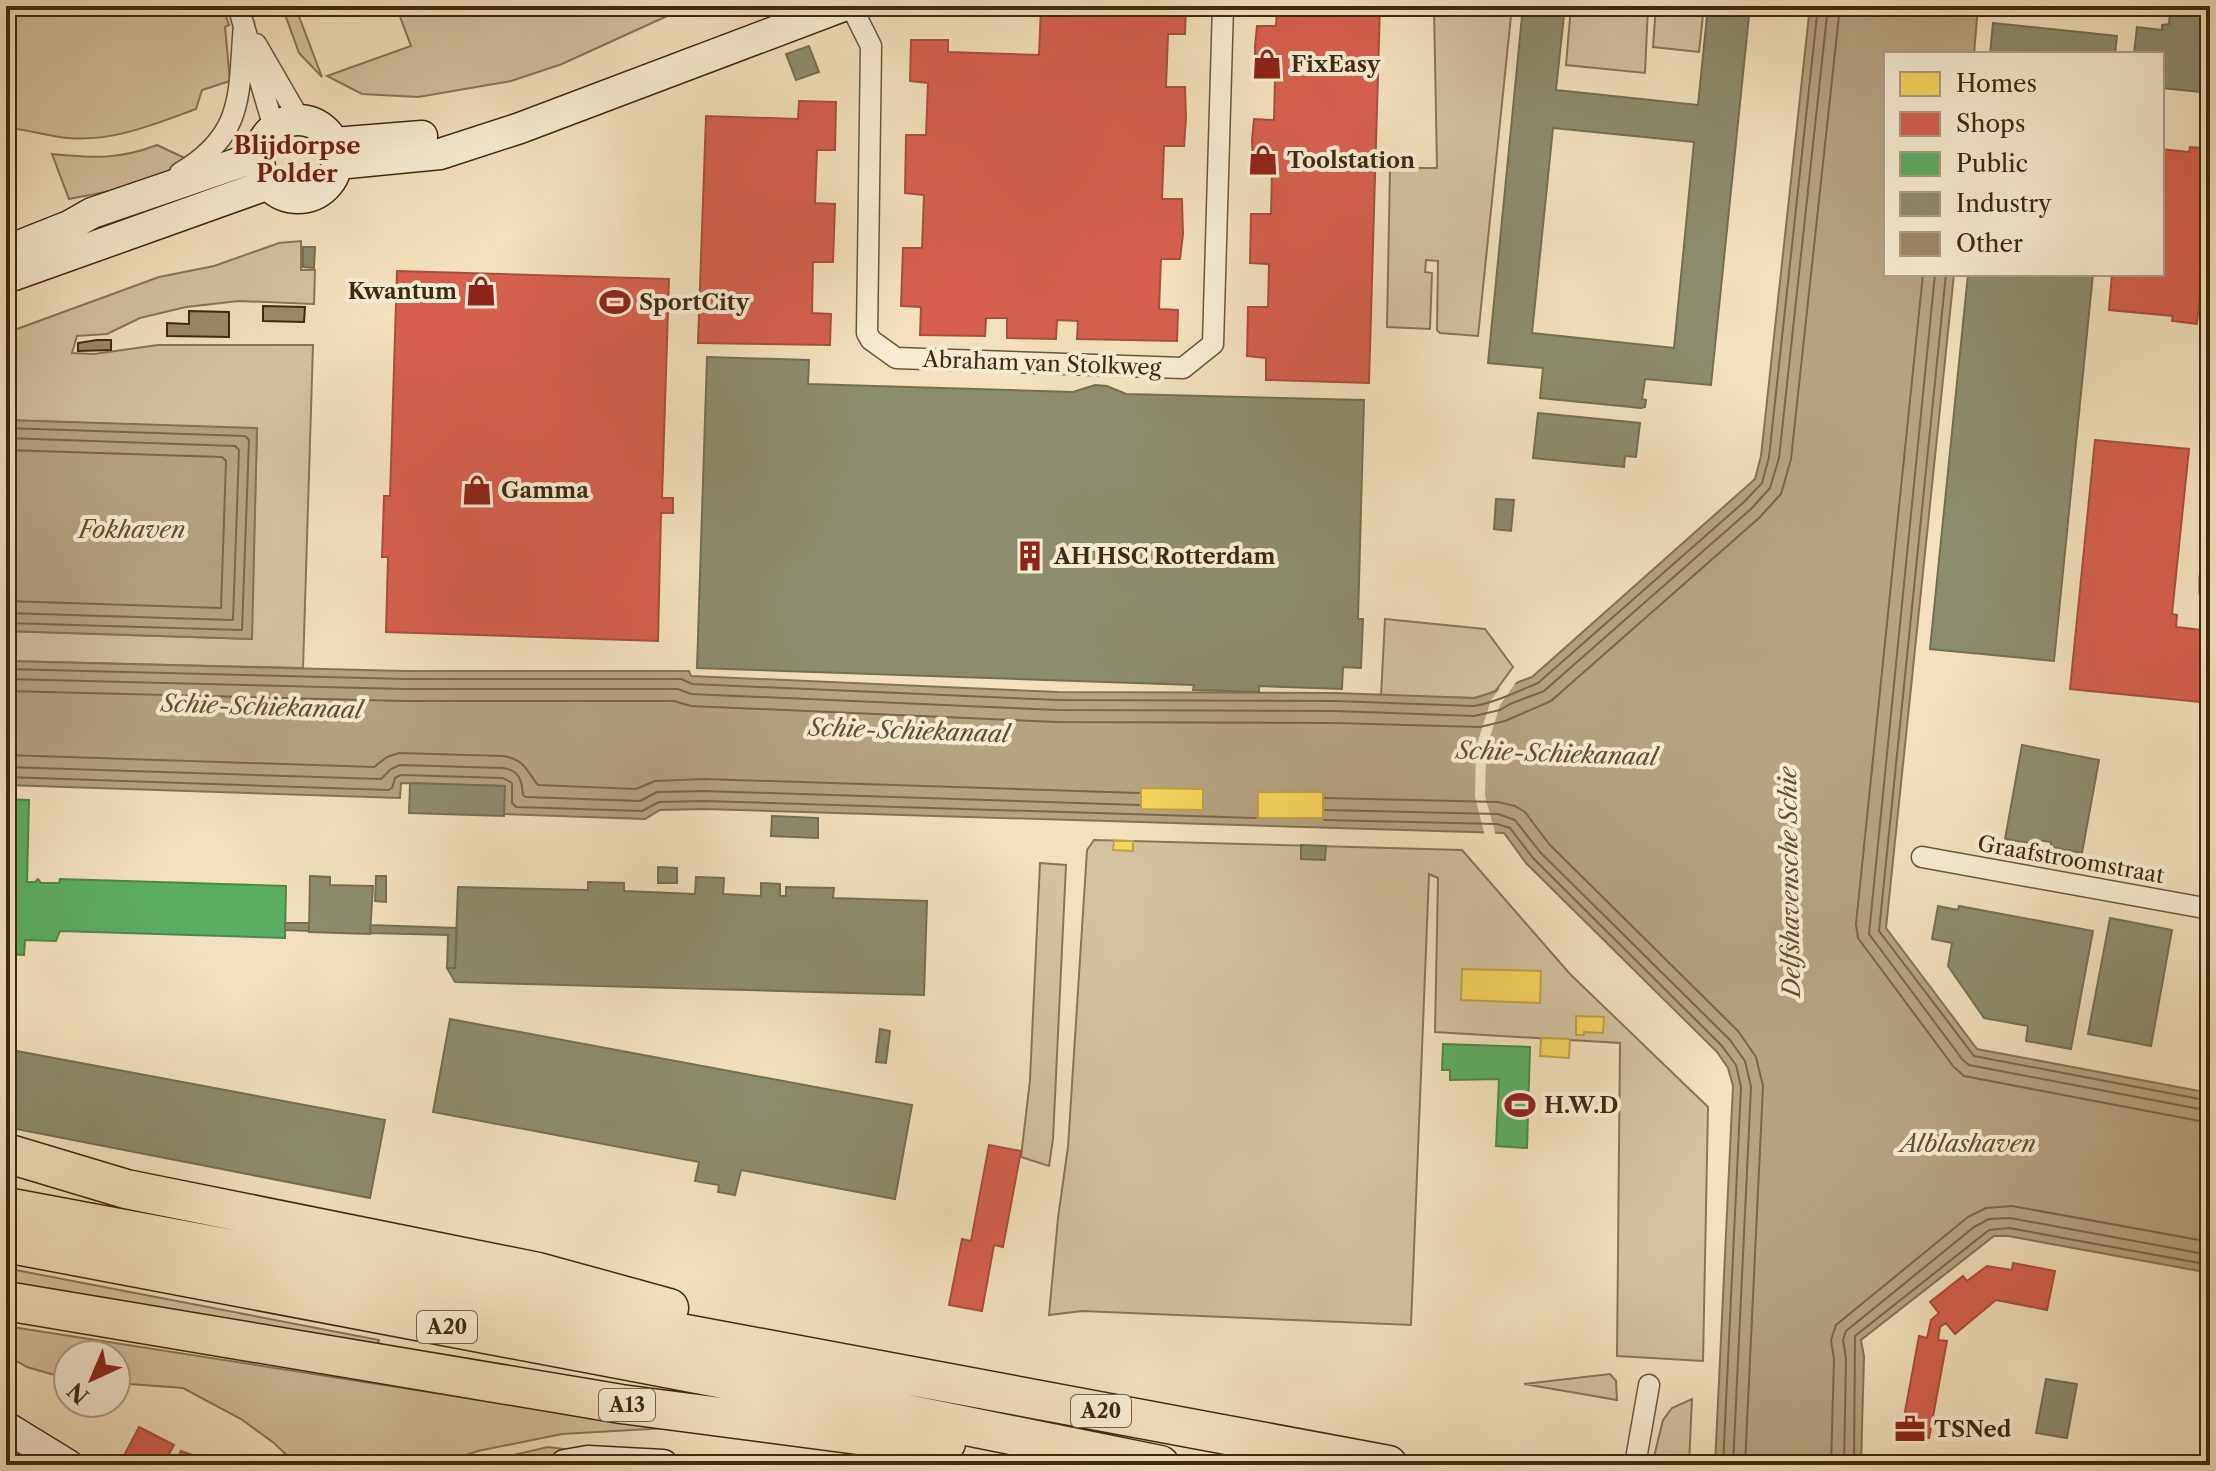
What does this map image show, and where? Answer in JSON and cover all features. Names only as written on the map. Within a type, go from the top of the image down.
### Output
[{"type":"highway","name":"A20","points":[[6,1153],[139,1192],[538,1272],[900,1373]]},
{"type":"highway","name":"A20","points":[[6,1182],[54,1196],[132,1229]]},
{"type":"highway","name":"A20","points":[[6,1207],[1388,1465]]},
{"type":"highway","name":"A20","points":[[6,1243],[887,1410],[1160,1465]]},
{"type":"highway","name":"A13","points":[[6,1301],[621,1404],[881,1438],[1120,1457]]},
{"type":"street","points":[[335,153],[435,134],[789,6]]},
{"type":"street","points":[[335,153],[440,154],[520,128],[843,6]]},
{"type":"street","name":"Abraham van Stolkweg","points":[[851,6],[871,46],[867,333],[871,340],[896,358],[1183,368],[1213,344],[1223,6]]},
{"type":"street","points":[[241,16],[286,92],[287,124]]},
{"type":"street","points":[[143,195],[202,161],[220,141],[237,110],[241,16]]},
{"type":"street","points":[[287,124],[320,126],[335,153],[329,183],[308,196],[286,196],[264,170],[264,140],[287,124]]},
{"type":"street","points":[[6,251],[69,226],[92,213],[143,195],[264,170]]},
{"type":"street","points":[[6,278],[264,170]]},
{"type":"street","name":"Graafstroomstraat","points":[[1922,857],[2210,909]]},
{"type":"street","points":[[1635,1465],[1649,1385]]},
{"type":"street","points":[[6,1427],[68,1465]]},
{"type":"street","points":[[565,1465],[588,1461],[663,1465]]},
{"type":"shaded area","points":[[6,6],[222,6],[229,25],[225,27],[230,81],[202,90],[196,109],[117,135],[68,138],[6,128]]},
{"type":"shaded area","points":[[282,6],[295,6],[322,77],[299,53]]},
{"type":"shaded area","points":[[396,6],[689,6],[562,64],[511,81],[418,97],[362,94],[327,76],[411,46]]},
{"type":"shaded area","points":[[1434,6],[1512,6],[1478,336],[1440,333],[1437,330],[1438,261],[1426,260],[1425,272],[1432,273],[1430,329],[1387,327],[1390,168],[1437,168]]},
{"type":"shaded area","points":[[1571,6],[1648,6],[1645,73],[1566,65]]},
{"type":"shaded area","points":[[1656,6],[1704,6],[1699,52],[1653,47]]},
{"type":"shaded area","points":[[157,145],[189,160],[146,181],[69,199],[52,154],[105,157]]},
{"type":"shaded area","points":[[301,241],[301,270],[315,270],[314,304],[239,301],[186,307],[140,318],[107,334],[77,336],[72,353],[94,354],[158,345],[313,345],[303,668],[6,661],[6,631],[251,639],[257,429],[6,420],[6,333],[159,277],[214,266],[279,243]]},
{"type":"shaded area","points":[[1385,619],[1485,629],[1513,667],[1494,693],[1474,698],[1381,696]]},
{"type":"shaded area","points":[[1094,840],[1462,850],[1570,974],[1708,1107],[1703,1361],[1617,1356],[1620,1043],[1435,1032],[1438,878],[1429,874],[1411,1325],[1082,1311],[1049,1315],[1068,1147],[1087,850]]},
{"type":"shaded area","points":[[1040,863],[1066,865],[1053,1139],[1049,1166],[1021,1157],[1030,1080]]},
{"type":"shaded area","points":[[6,1268],[379,1340],[375,1354],[6,1291]]},
{"type":"shaded area","points":[[6,1326],[89,1339],[52,1339],[52,1374],[27,1367],[6,1355]]},
{"type":"shaded area","points":[[132,1346],[499,1403],[685,1427],[562,1434],[478,1451],[436,1465],[297,1465],[274,1443],[241,1419],[183,1388],[132,1384]]},
{"type":"shaded area","points":[[1610,1374],[1616,1381],[1617,1400],[1524,1384]]},
{"type":"shaded area","points":[[1692,1399],[1689,1465],[1652,1465],[1663,1420],[1672,1408]]},
{"type":"shaded area","points":[[548,1447],[602,1454],[558,1458],[530,1465],[470,1465]]},
{"type":"water","points":[[1810,6],[1978,6],[1974,52],[1884,52],[1884,276],[1954,276],[1886,928],[1977,1049],[2210,1093],[2210,1273],[1994,1236],[1861,1340],[1864,1356],[1861,1465],[1715,1465],[1733,1086],[1728,1068],[1717,1052],[1526,863],[1504,833],[704,809],[660,810],[645,819],[504,814],[504,786],[401,783],[400,798],[6,785],[6,661],[405,671],[689,671],[691,676],[1058,692],[1335,693],[1474,698],[1532,677],[1755,479],[1761,456]]},
{"type":"water","name":"Fokhaven","points":[[6,420],[257,428],[252,639],[6,631]]},
{"type":"pier","points":[[1519,678],[1500,705],[1486,750],[1485,796],[1496,836],[1485,836],[1475,797],[1476,747],[1491,700],[1504,683]]},
{"type":"building: Homes","points":[[1141,788],[1203,789],[1203,810],[1141,809]]},
{"type":"building: Homes","points":[[1258,792],[1323,792],[1323,818],[1258,818]]},
{"type":"building: Homes","points":[[1114,841],[1133,841],[1133,851],[1113,850]]},
{"type":"building: Homes","points":[[1462,969],[1541,971],[1540,1003],[1461,1000]]},
{"type":"building: Homes","points":[[1576,1016],[1604,1017],[1603,1033],[1584,1032],[1584,1035],[1576,1035]]},
{"type":"building: Homes","points":[[1541,1038],[1570,1039],[1569,1058],[1540,1056]]},
{"type":"building: Shops","points":[[1041,6],[1186,6],[1185,34],[1168,34],[1166,87],[1185,87],[1184,146],[1164,146],[1162,199],[1182,199],[1183,234],[1180,259],[1161,259],[1159,309],[1178,310],[1177,341],[1077,339],[1078,321],[1057,320],[1056,339],[1007,338],[1007,318],[986,318],[985,336],[920,335],[921,307],[901,306],[903,248],[922,248],[924,195],[905,193],[906,135],[926,135],[928,83],[910,81],[911,40],[948,40],[948,52],[1039,55]]},
{"type":"building: Shops","points":[[1277,6],[1380,6],[1369,383],[1266,380],[1266,358],[1247,356],[1248,307],[1268,307],[1269,264],[1250,263],[1251,214],[1271,214],[1272,170],[1253,169],[1254,119],[1274,120],[1275,77],[1255,76],[1255,46],[1257,26],[1276,26]]},
{"type":"building: Shops","points":[[799,101],[836,102],[835,150],[817,150],[815,203],[835,204],[833,262],[813,262],[812,313],[831,314],[830,345],[698,343],[706,116],[798,119]]},
{"type":"building: Shops","points":[[2190,147],[2210,149],[2210,195],[2197,324],[2172,321],[2173,316],[2109,310],[2112,276],[2164,276],[2164,149],[2189,152]]},
{"type":"building: Shops","points":[[397,271],[669,279],[662,498],[673,498],[673,513],[661,513],[658,641],[386,632],[388,557],[382,557],[384,496],[390,496]]},
{"type":"building: Shops","points":[[2095,440],[2189,449],[2172,614],[2177,615],[2176,627],[2210,631],[2210,703],[2070,689]]},
{"type":"building: Shops","points":[[989,1145],[1021,1151],[1003,1247],[994,1245],[982,1311],[949,1305],[962,1239],[971,1241]]},
{"type":"building: Shops","points":[[2013,1263],[2055,1271],[2047,1310],[1996,1300],[1955,1334],[1946,1323],[1940,1327],[1938,1340],[1947,1341],[1929,1438],[1901,1433],[1919,1336],[1927,1338],[1931,1320],[1939,1313],[1930,1302],[1963,1276],[1967,1281],[1987,1266],[2012,1270]]},
{"type":"building: Shops","points":[[139,1427],[174,1445],[163,1465],[119,1465]]},
{"type":"building: Shops","points":[[181,1451],[220,1465],[176,1465]]},
{"type":"building: Public","points":[[6,799],[29,800],[27,882],[38,879],[41,883],[59,883],[60,879],[286,886],[285,938],[60,931],[56,941],[25,940],[24,955],[7,954],[6,960]]},
{"type":"building: Public","points":[[1443,1044],[1530,1047],[1527,1148],[1496,1146],[1499,1079],[1450,1080],[1450,1070],[1442,1070]]},
{"type":"building: Industry","points":[[1523,6],[1565,6],[1556,90],[1698,105],[1708,6],[1750,6],[1711,385],[1645,379],[1642,399],[1646,400],[1645,407],[1641,408],[1540,398],[1543,368],[1488,363]],"holes":[[[1553,128],[1694,142],[1674,348],[1532,333]]]},
{"type":"building: Industry","points":[[2165,6],[2210,6],[2210,93],[2164,88],[2164,52],[2134,52],[2137,27],[2162,30],[2162,25],[2169,24],[2170,11],[2165,10]]},
{"type":"building: Industry","points":[[1993,23],[2117,36],[2115,52],[1990,52]]},
{"type":"building: Industry","points":[[809,46],[819,72],[796,80],[786,54]]},
{"type":"building: Industry","points":[[303,247],[315,247],[314,268],[303,267]]},
{"type":"building: Industry","points":[[1968,276],[2093,276],[2054,661],[1930,649]]},
{"type":"building: Industry","name":"AH HSC Rotterdam","points":[[707,357],[809,360],[808,384],[1073,392],[1095,385],[1126,394],[1364,400],[1358,619],[1363,619],[1361,668],[1343,667],[1342,689],[1259,686],[1259,692],[1193,690],[1194,685],[697,668]]},
{"type":"building: Industry","points":[[1538,413],[1640,423],[1636,457],[1625,456],[1624,467],[1533,458]]},
{"type":"building: Industry","points":[[1496,499],[1514,500],[1511,531],[1494,529]]},
{"type":"building: Industry","points":[[2022,745],[2099,760],[2082,853],[2051,847],[2051,842],[2037,840],[2036,844],[2005,839]]},
{"type":"building: Industry","points":[[410,783],[505,786],[504,816],[409,813]]},
{"type":"building: Industry","points":[[772,816],[818,818],[818,838],[771,836]]},
{"type":"building: Industry","points":[[1301,845],[1326,846],[1325,860],[1301,859]]},
{"type":"building: Industry","points":[[658,867],[677,868],[677,883],[658,883]]},
{"type":"building: Industry","points":[[310,876],[330,877],[330,885],[373,886],[370,934],[309,932]]},
{"type":"building: Industry","points":[[376,876],[386,876],[386,902],[375,901]]},
{"type":"building: Industry","points":[[696,877],[724,878],[723,894],[761,896],[761,883],[780,884],[780,896],[786,896],[786,887],[834,888],[833,898],[927,901],[924,995],[455,982],[447,968],[455,968],[458,887],[588,890],[588,882],[624,883],[624,891],[695,894]]},
{"type":"building: Industry","points":[[1938,906],[1958,910],[1959,906],[2093,931],[2071,1049],[2026,1041],[2028,1026],[1984,1018],[1948,966],[1952,943],[1932,939]]},
{"type":"building: Industry","points":[[2110,918],[2172,930],[2151,1046],[2088,1034]]},
{"type":"building: Industry","points":[[285,923],[309,923],[309,931],[285,930]]},
{"type":"building: Industry","points":[[370,925],[457,928],[455,968],[447,968],[448,935],[370,933]]},
{"type":"building: Industry","points":[[450,1019],[912,1105],[895,1199],[741,1170],[735,1195],[718,1192],[719,1185],[695,1181],[699,1162],[433,1112]]},
{"type":"building: Industry","points":[[880,1029],[890,1031],[886,1063],[876,1062]]},
{"type":"building: Industry","points":[[6,1049],[385,1120],[370,1198],[6,1127]]},
{"type":"building: Industry","points":[[2046,1379],[2077,1384],[2067,1438],[2036,1433]]},
{"type":"building: Other","points":[[263,306],[305,307],[304,322],[263,321]]},
{"type":"building: Other","points":[[189,311],[229,312],[229,337],[167,336],[167,323],[189,324]]},
{"type":"building: Other","points":[[111,340],[111,350],[78,351],[78,343]]},
{"type":"place","name":"FixEasy","points":[[1267,64]]},
{"type":"place","name":"Toolstation","points":[[1263,160]]},
{"type":"place","name":"Kwantum","points":[[481,291]]},
{"type":"place","name":"SportCity","points":[[615,302]]},
{"type":"place","name":"Gamma","points":[[477,490]]},
{"type":"place","name":"AH HSC Rotterdam","points":[[1030,556]]},
{"type":"place","name":"H.W.D","points":[[1520,1105]]},
{"type":"place","name":"TSNed","points":[[1910,1429]]},
{"type":"district","name":"Blijdorpse Polder","points":[[297,160]]},
{"type":"water label","name":"Schie-Schiekanaal","points":[[262,707]]},
{"type":"water label","name":"Schie-Schiekanaal","points":[[909,731]]},
{"type":"water label","name":"Schie-Schiekanaal","points":[[1557,754]]},
{"type":"water label","name":"Delfshavensche Schie","points":[[1790,882]]},
{"type":"water label","name":"Alblashaven","points":[[1968,1144]]}]
